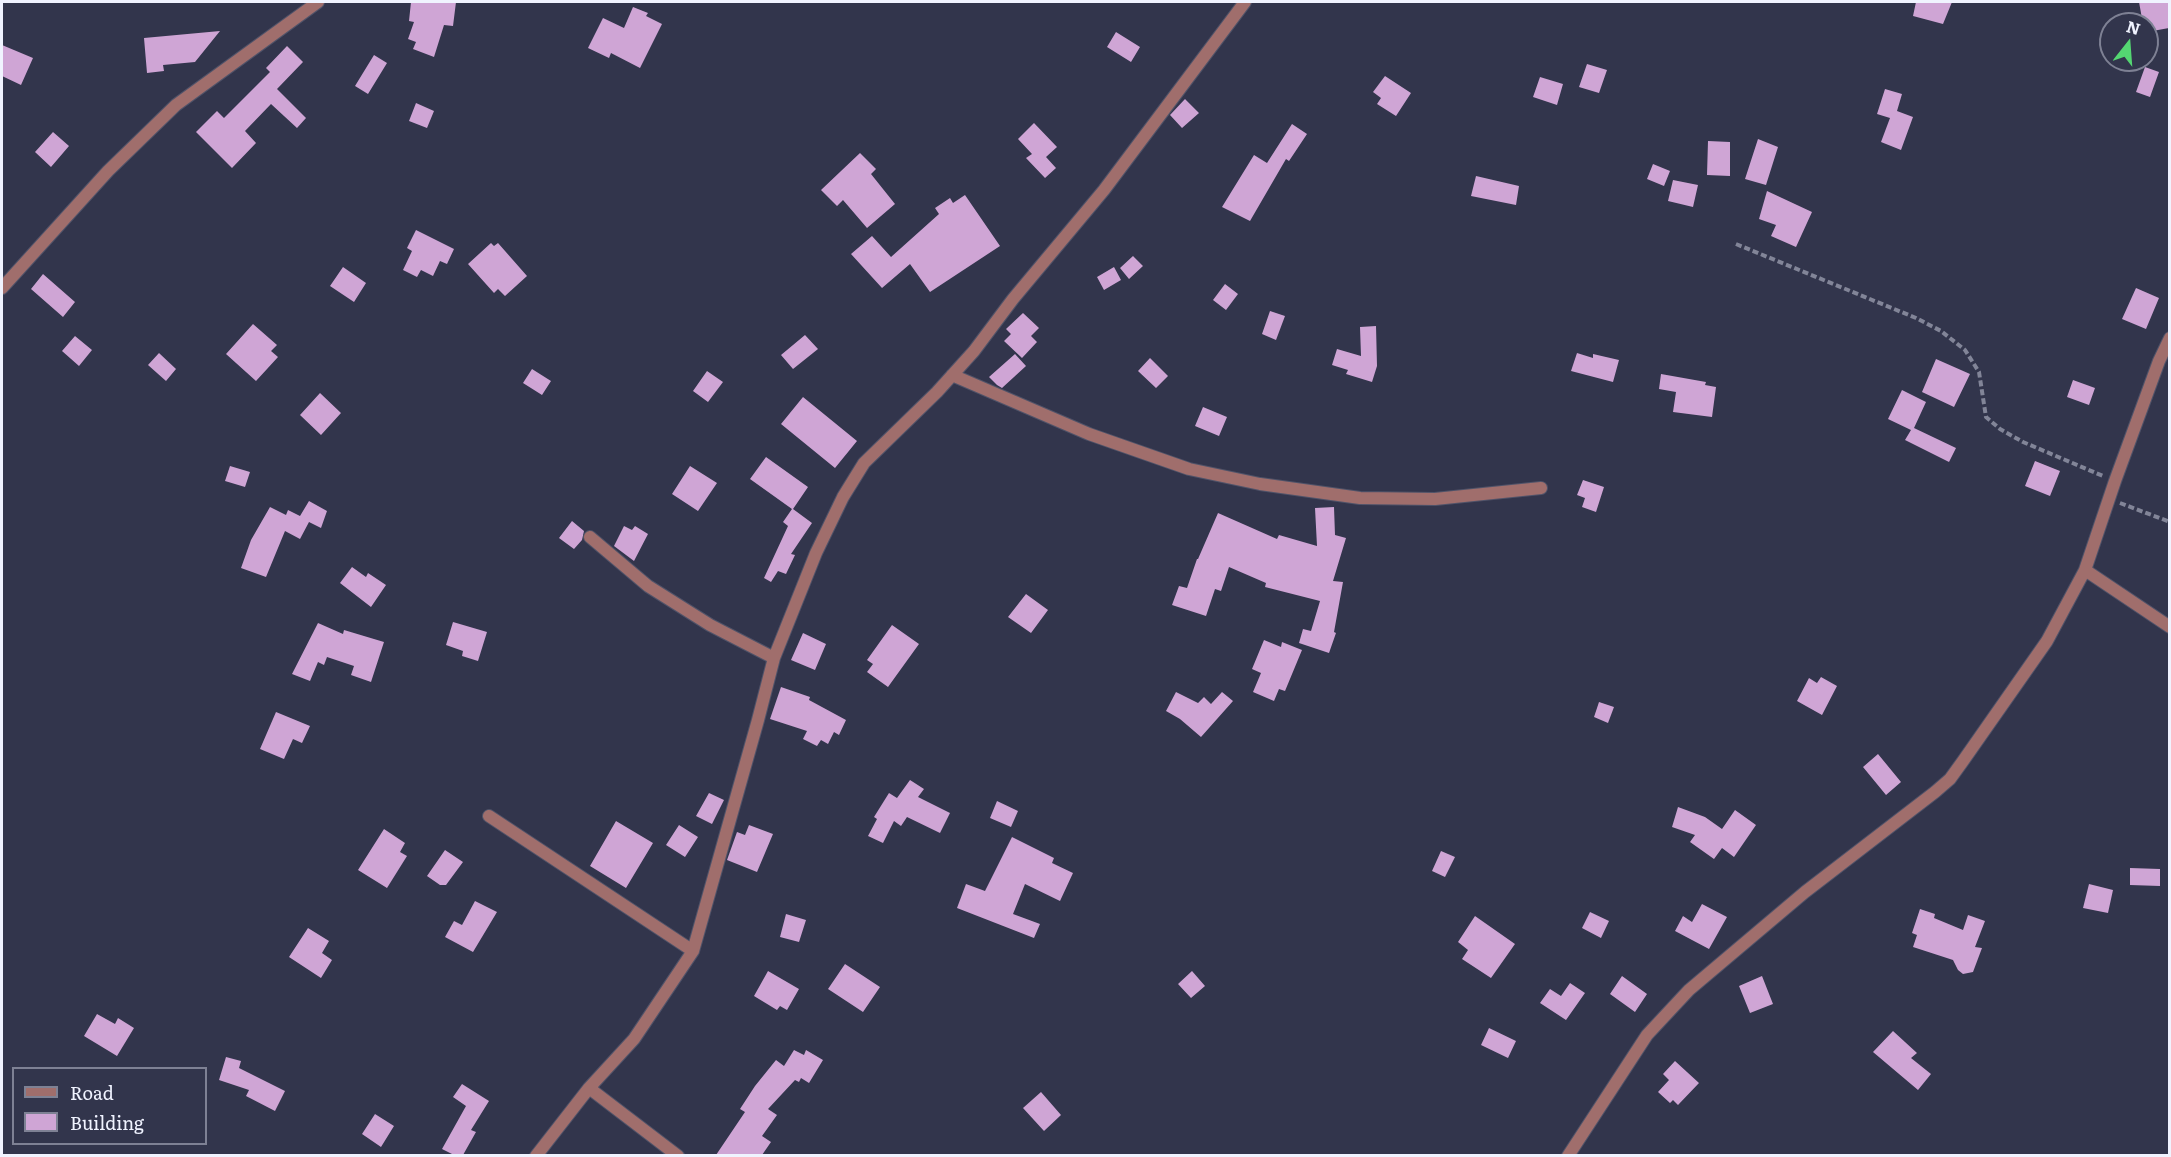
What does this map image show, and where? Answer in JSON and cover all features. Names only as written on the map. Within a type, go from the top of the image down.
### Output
[{"type":"street","points":[[2,288],[108,171],[176,105],[318,2]]},
{"type":"street","points":[[536,1155],[589,1088],[634,1039],[693,951],[774,658],[816,553],[843,497],[864,464],[974,351],[1013,299],[1104,190],[1245,2]]},
{"type":"street","points":[[1568,1155],[1647,1035],[1689,990],[1805,892],[1950,779],[2047,641],[2085,570],[2115,481],[2169,338]]},
{"type":"street","points":[[952,375],[1089,435],[1189,469],[1260,484],[1360,498],[1403,499],[1435,499],[1541,489]]},
{"type":"street","points":[[590,537],[648,586],[710,625],[774,658]]},
{"type":"street","points":[[2085,570],[2169,627]]},
{"type":"street","points":[[489,816],[693,951]]},
{"type":"street","points":[[589,1088],[678,1155]]},
{"type":"path","points":[[1736,244],[1916,318],[1941,331],[1965,350],[1979,372],[1986,417],[2000,429],[2023,442],[2115,481]]},
{"type":"path","points":[[2109,498],[2169,522]]},
{"type":"building","points":[[411,2],[456,2],[453,26],[444,25],[434,57],[413,49],[416,42],[408,39],[414,22],[409,21]]},
{"type":"building","points":[[1916,2],[1952,2],[1943,24],[1913,16]]},
{"type":"building","points":[[2139,2],[2169,2],[2169,28],[2159,30],[2159,12],[2141,12]]},
{"type":"building","points":[[633,7],[648,13],[646,16],[662,24],[640,68],[611,53],[609,58],[588,48],[603,18],[624,28]]},
{"type":"building","points":[[220,31],[195,62],[163,65],[164,71],[147,73],[144,38]]},
{"type":"building","points":[[1116,32],[1140,47],[1131,62],[1107,47]]},
{"type":"building","points":[[2,45],[33,58],[21,85],[2,76]]},
{"type":"building","points":[[287,46],[303,62],[277,89],[306,118],[297,128],[271,104],[245,131],[256,143],[232,168],[196,132],[217,111],[224,118],[270,72],[266,68]]},
{"type":"building","points":[[374,55],[387,63],[368,94],[355,86]]},
{"type":"building","points":[[1587,64],[1607,70],[1599,93],[1579,87]]},
{"type":"building","points":[[2143,72],[2159,72],[2150,97],[2136,92]]},
{"type":"building","points":[[1385,76],[1411,93],[1396,116],[1377,104],[1381,98],[1373,92]]},
{"type":"building","points":[[1540,77],[1563,84],[1557,105],[1533,97]]},
{"type":"building","points":[[1885,89],[1902,94],[1897,111],[1913,117],[1901,150],[1881,142],[1890,118],[1877,114]]},
{"type":"building","points":[[1185,99],[1199,113],[1182,128],[1170,115]]},
{"type":"building","points":[[416,103],[434,111],[427,128],[409,121]]},
{"type":"building","points":[[1034,123],[1057,147],[1046,157],[1056,168],[1045,178],[1026,158],[1032,154],[1018,139]]},
{"type":"building","points":[[1292,124],[1307,134],[1289,161],[1286,159],[1250,221],[1222,207],[1254,155],[1267,163]]},
{"type":"building","points":[[53,132],[69,146],[51,167],[35,152]]},
{"type":"building","points":[[1758,139],[1778,147],[1766,185],[1745,179]]},
{"type":"building","points":[[1708,141],[1730,142],[1730,176],[1707,175]]},
{"type":"building","points":[[860,153],[876,169],[871,174],[895,204],[867,228],[843,200],[837,206],[821,190]]},
{"type":"building","points":[[1653,164],[1670,171],[1664,186],[1647,179]]},
{"type":"building","points":[[1476,176],[1519,186],[1516,205],[1471,196]]},
{"type":"building","points":[[1673,180],[1698,185],[1693,207],[1668,201]]},
{"type":"building","points":[[1767,191],[1812,212],[1796,247],[1771,236],[1776,225],[1759,219]]},
{"type":"building","points":[[965,195],[1000,246],[930,292],[910,264],[882,288],[851,254],[872,236],[891,257],[939,214],[935,208],[950,198],[953,203]]},
{"type":"building","points":[[416,230],[454,249],[447,264],[440,261],[433,276],[421,270],[417,277],[403,270],[412,251],[407,248]]},
{"type":"building","points":[[491,243],[494,246],[498,243],[527,276],[505,296],[498,289],[494,293],[468,264]]},
{"type":"building","points":[[1133,256],[1143,266],[1129,279],[1120,268]]},
{"type":"building","points":[[343,267],[366,283],[354,302],[330,286]]},
{"type":"building","points":[[1114,267],[1121,280],[1104,290],[1097,277]]},
{"type":"building","points":[[43,274],[75,302],[63,317],[31,289]]},
{"type":"building","points":[[1225,284],[1238,294],[1226,310],[1213,300]]},
{"type":"building","points":[[2136,288],[2159,298],[2146,329],[2122,319]]},
{"type":"building","points":[[1270,311],[1285,316],[1276,340],[1262,334]]},
{"type":"building","points":[[1023,313],[1039,328],[1031,336],[1037,342],[1022,358],[1004,341],[1011,334],[1006,329]]},
{"type":"building","points":[[253,324],[277,345],[271,351],[278,357],[256,381],[226,354]]},
{"type":"building","points":[[1376,326],[1377,366],[1372,382],[1346,374],[1348,370],[1332,365],[1337,349],[1361,356],[1360,327]]},
{"type":"building","points":[[805,335],[818,349],[793,369],[781,355]]},
{"type":"building","points":[[75,336],[92,350],[79,366],[62,351]]},
{"type":"building","points":[[159,353],[176,369],[166,381],[148,365]]},
{"type":"building","points":[[1577,353],[1593,358],[1593,354],[1619,360],[1613,382],[1571,371]]},
{"type":"building","points":[[1015,354],[1026,366],[1002,388],[989,377]]},
{"type":"building","points":[[1150,358],[1168,376],[1156,388],[1138,371]]},
{"type":"building","points":[[1936,359],[1970,374],[1954,407],[1922,392]]},
{"type":"building","points":[[532,369],[551,381],[542,395],[523,383]]},
{"type":"building","points":[[707,371],[723,382],[708,402],[693,391]]},
{"type":"building","points":[[1661,374],[1706,382],[1705,385],[1716,387],[1712,417],[1673,412],[1676,392],[1659,389]]},
{"type":"building","points":[[2073,380],[2095,388],[2089,405],[2067,397]]},
{"type":"building","points":[[1902,390],[1926,402],[1914,428],[1956,448],[1949,462],[1905,440],[1911,430],[1888,419]]},
{"type":"building","points":[[320,393],[341,413],[321,435],[300,415]]},
{"type":"building","points":[[803,397],[857,441],[835,468],[781,424]]},
{"type":"building","points":[[1203,407],[1227,417],[1219,436],[1195,426]]},
{"type":"building","points":[[766,457],[808,487],[793,509],[812,523],[791,554],[795,555],[786,574],[778,571],[771,582],[764,578],[788,526],[783,522],[792,509],[750,479]]},
{"type":"building","points":[[2035,461],[2060,471],[2050,496],[2025,486]]},
{"type":"building","points":[[230,466],[250,472],[245,487],[225,481]]},
{"type":"building","points":[[690,466],[717,483],[698,511],[672,494]]},
{"type":"building","points":[[1583,480],[1604,487],[1596,512],[1582,507],[1585,498],[1577,495]]},
{"type":"building","points":[[309,501],[327,511],[321,528],[309,522],[300,539],[285,531],[266,577],[241,568],[251,540],[270,507],[286,515],[288,510],[300,516]]},
{"type":"building","points":[[1334,507],[1335,535],[1346,538],[1333,581],[1343,582],[1334,632],[1336,633],[1329,653],[1299,643],[1303,629],[1311,631],[1320,601],[1265,587],[1266,583],[1229,567],[1221,591],[1215,589],[1206,616],[1172,605],[1179,586],[1187,588],[1197,559],[1218,513],[1277,539],[1279,535],[1317,546],[1315,508]]},
{"type":"building","points":[[572,521],[584,531],[582,540],[574,549],[559,538]]},
{"type":"building","points":[[624,526],[632,530],[635,526],[648,534],[634,561],[614,546]]},
{"type":"building","points":[[352,567],[366,577],[368,573],[386,585],[371,607],[340,583]]},
{"type":"building","points":[[1026,594],[1048,610],[1031,633],[1008,617]]},
{"type":"building","points":[[453,622],[487,632],[478,661],[462,656],[463,651],[446,645]]},
{"type":"building","points":[[318,623],[343,634],[344,630],[384,642],[371,682],[351,675],[354,666],[327,657],[324,665],[318,662],[310,681],[292,674]]},
{"type":"building","points":[[892,625],[919,644],[888,687],[867,672],[873,664],[867,660]]},
{"type":"building","points":[[803,633],[826,644],[815,670],[791,660]]},
{"type":"building","points":[[1264,640],[1281,647],[1282,642],[1302,650],[1285,691],[1279,689],[1274,701],[1253,692],[1261,673],[1252,669]]},
{"type":"building","points":[[1821,677],[1837,686],[1822,715],[1797,701],[1809,678],[1817,683]]},
{"type":"building","points":[[781,687],[810,697],[809,700],[846,720],[839,735],[834,732],[828,744],[821,740],[817,746],[803,739],[807,731],[770,719]]},
{"type":"building","points":[[1176,692],[1198,703],[1204,697],[1211,704],[1222,692],[1233,701],[1201,737],[1180,719],[1166,711]]},
{"type":"building","points":[[1599,702],[1614,707],[1608,723],[1594,717]]},
{"type":"building","points":[[276,712],[310,726],[302,743],[293,739],[284,759],[260,749]]},
{"type":"building","points":[[1878,754],[1901,782],[1886,795],[1863,767]]},
{"type":"building","points":[[910,780],[924,789],[918,797],[950,813],[940,833],[907,817],[901,826],[894,821],[883,843],[868,836],[877,819],[874,817],[889,793],[897,798]]},
{"type":"building","points":[[709,793],[724,800],[712,824],[696,816]]},
{"type":"building","points":[[997,801],[1018,811],[1011,827],[990,818]]},
{"type":"building","points":[[1678,807],[1705,817],[1722,829],[1735,810],[1756,825],[1734,857],[1722,848],[1714,859],[1690,842],[1695,835],[1672,827]]},
{"type":"building","points":[[616,821],[653,843],[626,888],[590,866]]},
{"type":"building","points":[[679,825],[698,837],[685,857],[666,845]]},
{"type":"building","points":[[749,825],[773,834],[757,872],[727,860],[737,832],[745,835]]},
{"type":"building","points":[[384,829],[405,843],[400,852],[407,856],[387,888],[358,870]]},
{"type":"building","points":[[1012,837],[1054,858],[1052,863],[1073,873],[1060,901],[1025,884],[1013,914],[1040,924],[1034,938],[957,908],[966,884],[985,891]]},
{"type":"building","points":[[445,850],[463,862],[446,885],[440,885],[427,876]]},
{"type":"building","points":[[1441,851],[1455,857],[1445,877],[1432,871]]},
{"type":"building","points":[[2130,868],[2160,869],[2160,886],[2130,885]]},
{"type":"building","points":[[2089,884],[2113,890],[2108,913],[2083,908]]},
{"type":"building","points":[[475,901],[497,912],[473,952],[445,937],[454,921],[462,925]]},
{"type":"building","points":[[1702,904],[1727,917],[1709,949],[1675,931],[1683,916],[1692,922]]},
{"type":"building","points":[[1920,909],[1935,914],[1934,918],[1963,930],[1968,915],[1985,921],[1975,947],[1982,948],[1973,972],[1963,974],[1953,960],[1913,947],[1917,935],[1912,933]]},
{"type":"building","points":[[1590,912],[1609,921],[1601,938],[1582,928]]},
{"type":"building","points":[[786,914],[806,920],[799,942],[780,937]]},
{"type":"building","points":[[1475,916],[1515,944],[1491,978],[1462,959],[1468,950],[1458,942]]},
{"type":"building","points":[[308,928],[329,941],[322,953],[332,960],[321,978],[289,957]]},
{"type":"building","points":[[845,964],[880,987],[863,1012],[828,989]]},
{"type":"building","points":[[768,971],[799,989],[787,1010],[780,1006],[777,1010],[754,996]]},
{"type":"building","points":[[1192,971],[1205,986],[1191,998],[1178,984]]},
{"type":"building","points":[[1622,976],[1647,994],[1635,1012],[1610,994]]},
{"type":"building","points":[[1762,976],[1773,1004],[1750,1013],[1739,986]]},
{"type":"building","points":[[1570,983],[1585,993],[1566,1020],[1540,1003],[1550,989],[1561,996]]},
{"type":"building","points":[[97,1014],[115,1024],[118,1018],[134,1028],[117,1056],[84,1036]]},
{"type":"building","points":[[1489,1028],[1516,1041],[1508,1058],[1481,1045]]},
{"type":"building","points":[[1893,1031],[1917,1053],[1911,1058],[1931,1074],[1918,1090],[1873,1052]]},
{"type":"building","points":[[794,1050],[804,1055],[806,1050],[823,1060],[809,1083],[801,1078],[799,1082],[795,1080],[768,1109],[777,1115],[762,1136],[771,1142],[762,1155],[716,1155],[745,1112],[740,1109],[755,1086],[776,1060],[784,1066]]},
{"type":"building","points":[[226,1057],[241,1061],[239,1068],[285,1091],[275,1111],[246,1096],[249,1090],[219,1080]]},
{"type":"building","points":[[1675,1061],[1699,1083],[1678,1105],[1673,1100],[1670,1103],[1658,1092],[1669,1080],[1663,1074]]},
{"type":"building","points":[[462,1084],[489,1101],[471,1130],[476,1132],[463,1155],[454,1155],[442,1149],[466,1106],[453,1097]]},
{"type":"building","points":[[1041,1092],[1061,1115],[1044,1131],[1023,1108]]},
{"type":"building","points":[[375,1114],[394,1126],[381,1147],[362,1134]]}]
